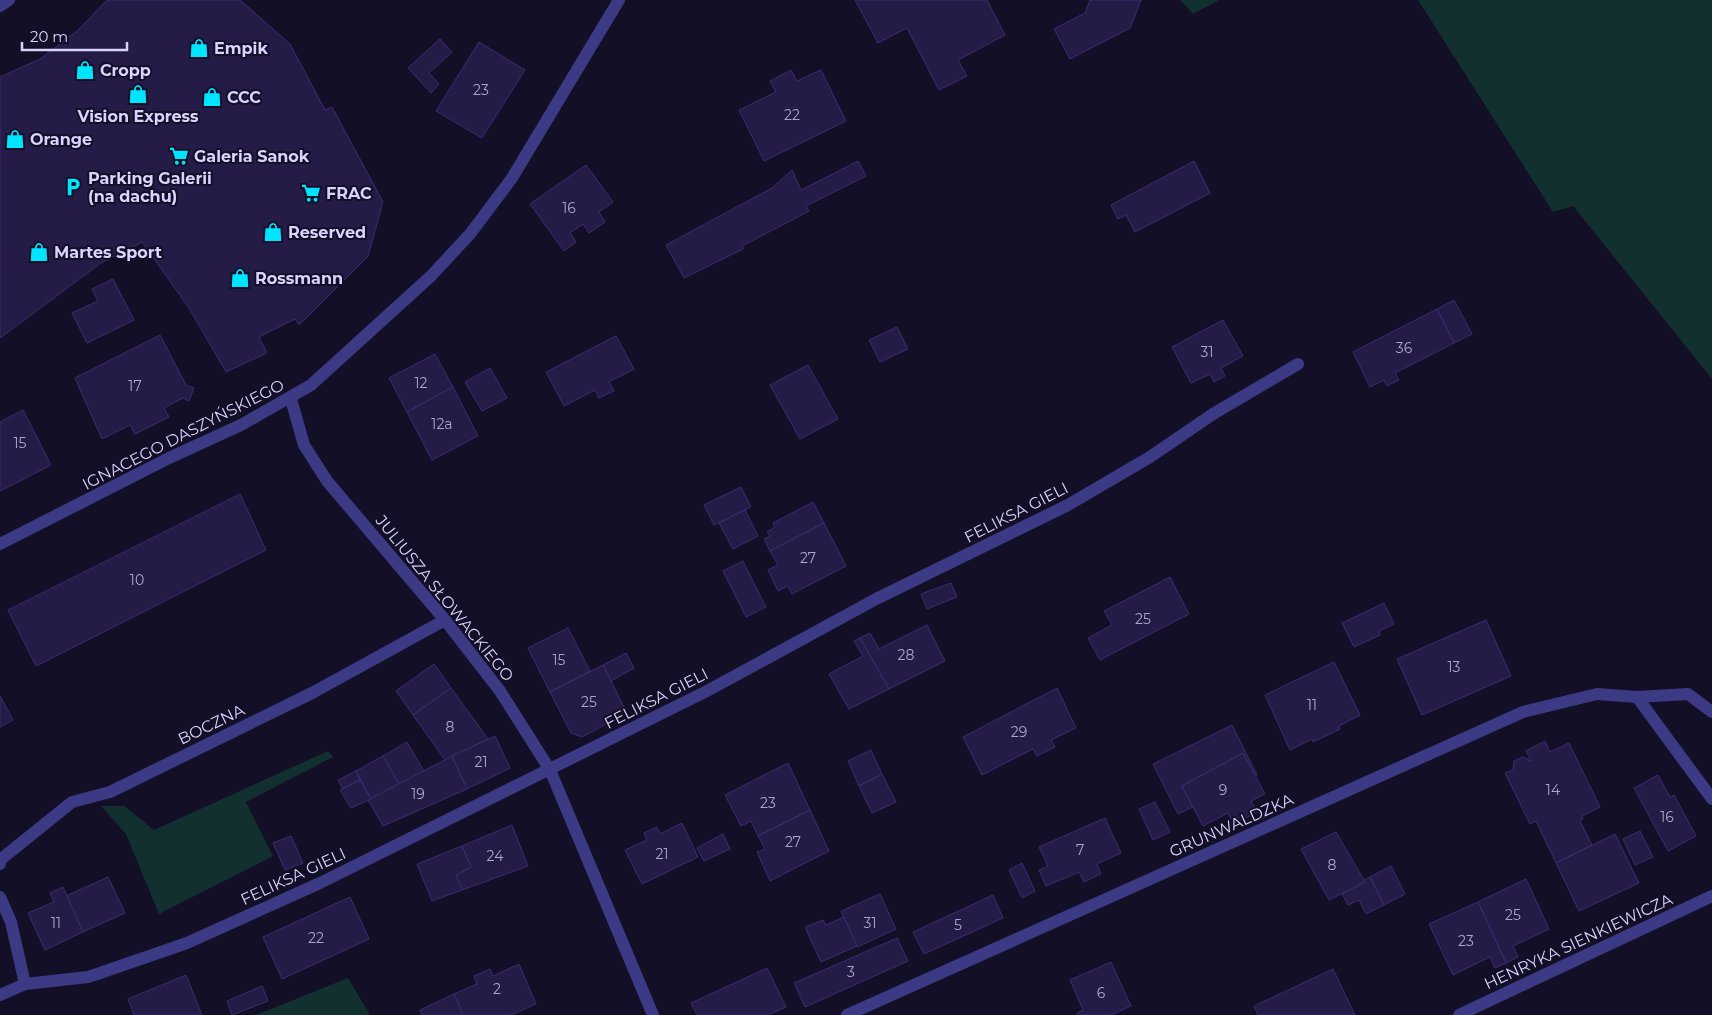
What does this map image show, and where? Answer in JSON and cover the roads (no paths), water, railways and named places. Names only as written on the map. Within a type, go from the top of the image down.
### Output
[{"type":"street","points":[[0,6],[9,0]]},
{"type":"street","name":"IGNACEGO DASZYŃSKIEGO","points":[[0,544],[291,399],[311,385],[431,276],[470,234],[512,178],[618,0]]},
{"type":"street","name":"FELIKSA GIELI","points":[[0,994],[25,984],[88,977],[187,943],[320,883],[707,691],[876,599],[1068,505],[1150,457],[1214,414],[1298,364]]},
{"type":"street","name":"JULIUSZA SŁOWACKIEGO","points":[[291,399],[304,445],[327,480],[445,620],[500,691],[550,770],[652,1015]]},
{"type":"street","name":"BOCZNA","points":[[0,864],[0,860],[72,802],[110,792],[312,692],[445,620]]},
{"type":"street","name":"GRUNWALDZKA","points":[[847,1015],[1524,712],[1597,694],[1637,697],[1688,694],[1712,712]]},
{"type":"street","points":[[1637,697],[1712,799]]},
{"type":"street","name":"HENRYKA SIENKIEWICZA","points":[[1459,1015],[1712,896]]},
{"type":"street","points":[[0,898],[11,922],[25,984]]},
{"type":"place","name":"Empik","points":[[199,48]]},
{"type":"place","name":"Cropp","points":[[85,70]]},
{"type":"place","name":"Vision Express","points":[[138,94]]},
{"type":"place","name":"CCC","points":[[212,97]]},
{"type":"place","name":"Orange","points":[[15,139]]},
{"type":"place","name":"Galeria Sanok","points":[[179,156]]},
{"type":"place","name":"Parking Galerii (na dachu)","points":[[73,187]]},
{"type":"place","name":"FRAC","points":[[311,193]]},
{"type":"place","name":"Reserved","points":[[273,232]]},
{"type":"place","name":"Martes Sport","points":[[39,252]]},
{"type":"place","name":"Rossmann","points":[[240,278]]}]
